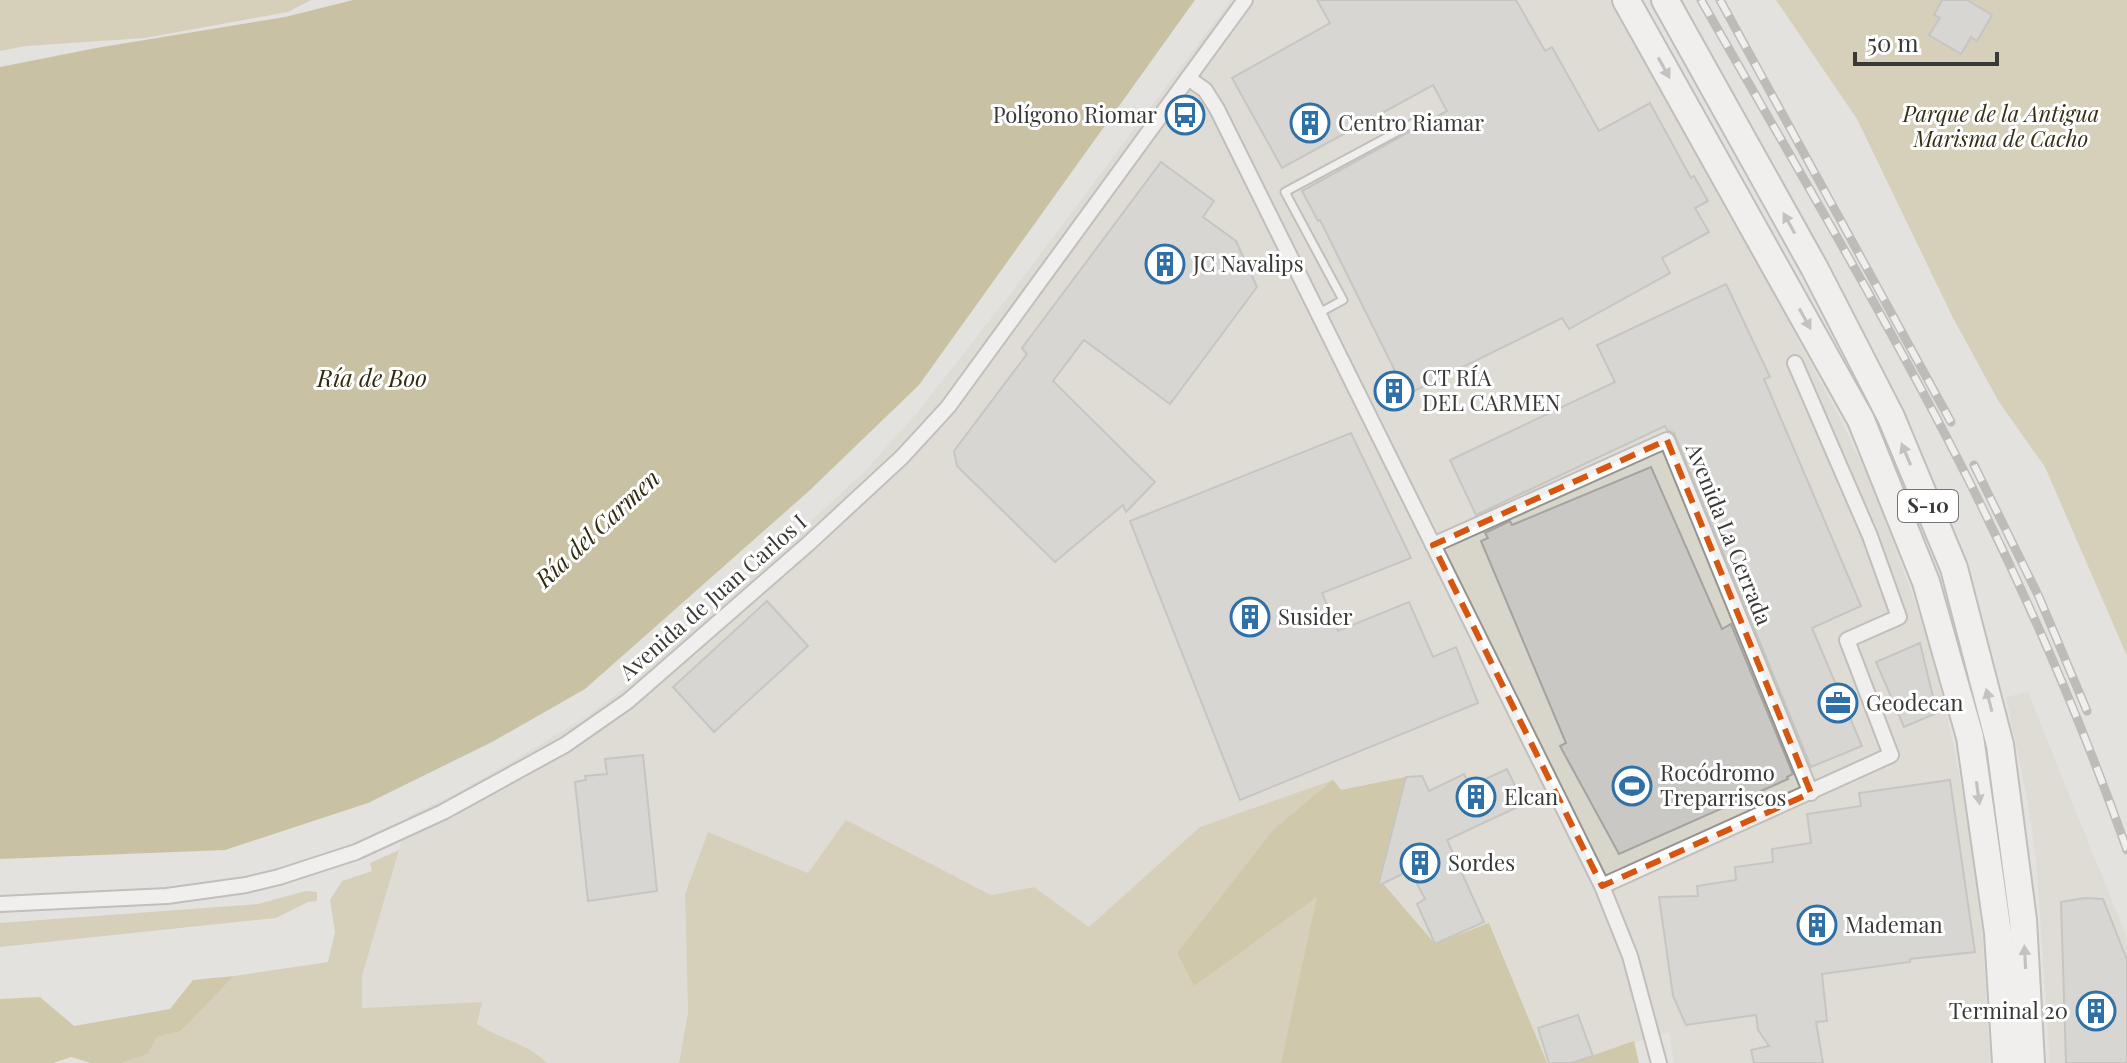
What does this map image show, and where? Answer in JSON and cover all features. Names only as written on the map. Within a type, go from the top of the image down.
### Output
[{"type":"highway","name":"S-10","points":[[1626,0],[1861,420],[1926,582],[1970,737],[1998,933],[2006,1063]]},
{"type":"highway","name":"S-10","points":[[1665,0],[1815,269],[1884,403],[1954,568],[2000,745],[2023,920],[2031,1063]]},
{"type":"street","name":"Avenida de Juan Carlos I","points":[[0,904],[206,892],[279,877],[356,852],[443,812],[565,745],[590,727],[665,670],[902,457],[964,385],[1245,0]]},
{"type":"street","points":[[1188,78],[1205,90],[1217,109],[1602,886],[1630,956],[1659,1063]]},
{"type":"street","points":[[1602,886],[1891,755],[1847,640],[1899,617],[1870,536],[1795,363]]},
{"type":"street","name":"Avenida La Cerrada","points":[[1433,545],[1667,440],[1811,793]]},
{"type":"lane","points":[[1319,313],[1343,300],[1285,192],[1419,120]]},
{"type":"highlighted area","points":[[1667,440],[1811,793],[1602,886],[1433,545]]},
{"type":"shaded area","points":[[1231,0],[1610,0],[1661,85],[1840,418],[1875,492],[1908,583],[1928,640],[1948,718],[1970,830],[1983,944],[1990,1063],[1674,1063],[1669,1032],[1571,1063],[1547,1063],[1490,923],[1435,944],[1380,879],[1405,777],[1340,790],[1201,827],[1089,927],[1034,887],[991,895],[846,821],[808,873],[685,894],[688,1012],[679,1063],[547,1063],[538,1054],[494,1036],[477,1024],[481,1002],[362,1008],[362,976],[409,816],[511,762],[589,715],[637,679],[862,474],[917,413],[1007,298]]},
{"type":"shaded area","points":[[2028,692],[2127,938],[2127,1063],[2050,1063],[2036,859],[2006,697]]},
{"type":"shaded area","points":[[1406,777],[1380,880],[1435,944],[1489,923],[1547,1063],[1281,1063],[1317,897],[1194,986],[1177,953],[1274,829],[1333,780],[1341,790]]},
{"type":"shaded area","points":[[234,976],[181,1031],[157,1037],[148,1054],[122,1063],[91,1063],[71,1057],[53,1063],[0,1063],[0,999],[40,997],[74,1026],[170,1009],[193,980]]},
{"type":"shaded area","points":[[1634,1041],[1639,1063],[1571,1063]]},
{"type":"green space","points":[[0,0],[311,0],[288,12],[145,38],[26,46],[0,51]]},
{"type":"green space","name":"Parque de la Antigua Marisma de Cacho","points":[[1776,0],[2127,0],[2127,656],[2045,467],[1999,402],[1953,318],[1857,119]]},
{"type":"green space","points":[[1406,777],[1380,880],[1435,944],[1489,923],[1547,1063],[679,1063],[688,1012],[685,894],[708,832],[808,873],[846,820],[991,895],[1034,887],[1089,927],[1200,827],[1333,780],[1341,790]]},
{"type":"green space","points":[[399,850],[362,976],[362,1008],[482,1002],[477,1024],[532,1051],[547,1063],[122,1063],[148,1054],[157,1037],[181,1031],[234,976],[328,962],[335,932],[330,900],[342,881],[372,871],[370,863]]},
{"type":"green space","points":[[306,891],[317,892],[317,901],[308,902],[276,918],[0,947],[0,923],[258,904]]},
{"type":"water","name":"Ría de Boo","points":[[353,0],[1195,0],[919,385],[809,491],[585,689],[492,742],[368,803],[225,850],[0,859],[0,67],[285,17]]},
{"type":"building","points":[[1317,0],[1516,0],[1545,51],[1552,47],[1599,131],[1650,103],[1691,178],[1694,176],[1708,201],[1695,208],[1709,232],[1662,258],[1670,273],[1569,329],[1562,318],[1392,402],[1384,386],[1399,379],[1320,220],[1302,191],[1447,111],[1433,85],[1282,168],[1232,78],[1330,23]]},
{"type":"building","points":[[1942,0],[1967,0],[1992,15],[1977,41],[1971,37],[1961,54],[1929,35],[1940,18],[1934,15]]},
{"type":"building","points":[[1161,162],[1214,201],[1203,217],[1236,241],[1257,287],[1170,404],[1084,340],[1053,381],[1155,482],[1126,512],[1123,505],[1055,562],[957,466],[954,451],[1027,354],[1022,348]]},
{"type":"building","points":[[1726,284],[1770,377],[1764,379],[1861,606],[1812,628],[1862,746],[1811,767],[1674,433],[1665,426],[1476,515],[1450,460],[1615,382],[1597,345]]},
{"type":"building","name":"Susider","points":[[1351,433],[1411,558],[1322,593],[1338,631],[1409,602],[1433,657],[1456,647],[1478,703],[1240,800],[1130,521]]},
{"type":"building","points":[[1651,467],[1722,629],[1731,624],[1793,774],[1788,779],[1619,854],[1560,746],[1566,743],[1481,541],[1488,538],[1485,533],[1510,521],[1512,525]]},
{"type":"building","points":[[767,601],[808,646],[714,732],[673,687]]},
{"type":"building","points":[[1920,643],[1937,713],[1904,727],[1876,662]]},
{"type":"building","points":[[643,755],[657,891],[588,901],[575,782],[586,780],[585,776],[607,774],[605,759]]},
{"type":"building","name":"Sordes","points":[[1507,769],[1524,804],[1447,840],[1484,922],[1435,944],[1417,904],[1425,899],[1410,870],[1378,886],[1406,777],[1422,776],[1429,791],[1464,774],[1470,786]]},
{"type":"building","name":"Mademan","points":[[1950,780],[1975,952],[1822,974],[1827,1021],[1816,1022],[1823,1063],[1754,1063],[1751,1050],[1769,1046],[1758,1030],[1756,1015],[1686,1025],[1673,996],[1659,897],[1698,896],[1697,886],[1736,880],[1735,867],[1773,862],[1772,849],[1811,843],[1807,814],[1861,806],[1859,793]]},
{"type":"building","name":"Terminal 20","points":[[2103,899],[2127,960],[2127,1063],[2066,1063],[2061,902]]},
{"type":"building","points":[[1578,1015],[1593,1056],[1571,1063],[1549,1063],[1538,1028]]},
{"type":"railway","points":[[1701,0],[1871,297],[1967,477],[2053,661],[2127,850]]},
{"type":"railway","points":[[1720,0],[1951,422]]},
{"type":"railway","points":[[1974,465],[2039,597],[2087,711]]},
{"type":"place","name":"Polígono Riomar","points":[[1185,115]]},
{"type":"place","name":"Centro Riamar","points":[[1310,123]]},
{"type":"place","name":"JC Navalips","points":[[1165,264]]},
{"type":"place","name":"CT RÍA DEL CARMEN","points":[[1394,391]]},
{"type":"place","name":"Susider","points":[[1250,617]]},
{"type":"place","name":"Geodecan","points":[[1838,703]]},
{"type":"place","name":"Rocódromo Treparriscos","points":[[1632,786]]},
{"type":"place","name":"Elcan","points":[[1476,797]]},
{"type":"place","name":"Sordes","points":[[1420,863]]},
{"type":"place","name":"Mademan","points":[[1817,925]]},
{"type":"place","name":"Terminal 20","points":[[2096,1011]]},
{"type":"water label","name":"Ría del Carmen","points":[[598,529]]}]
